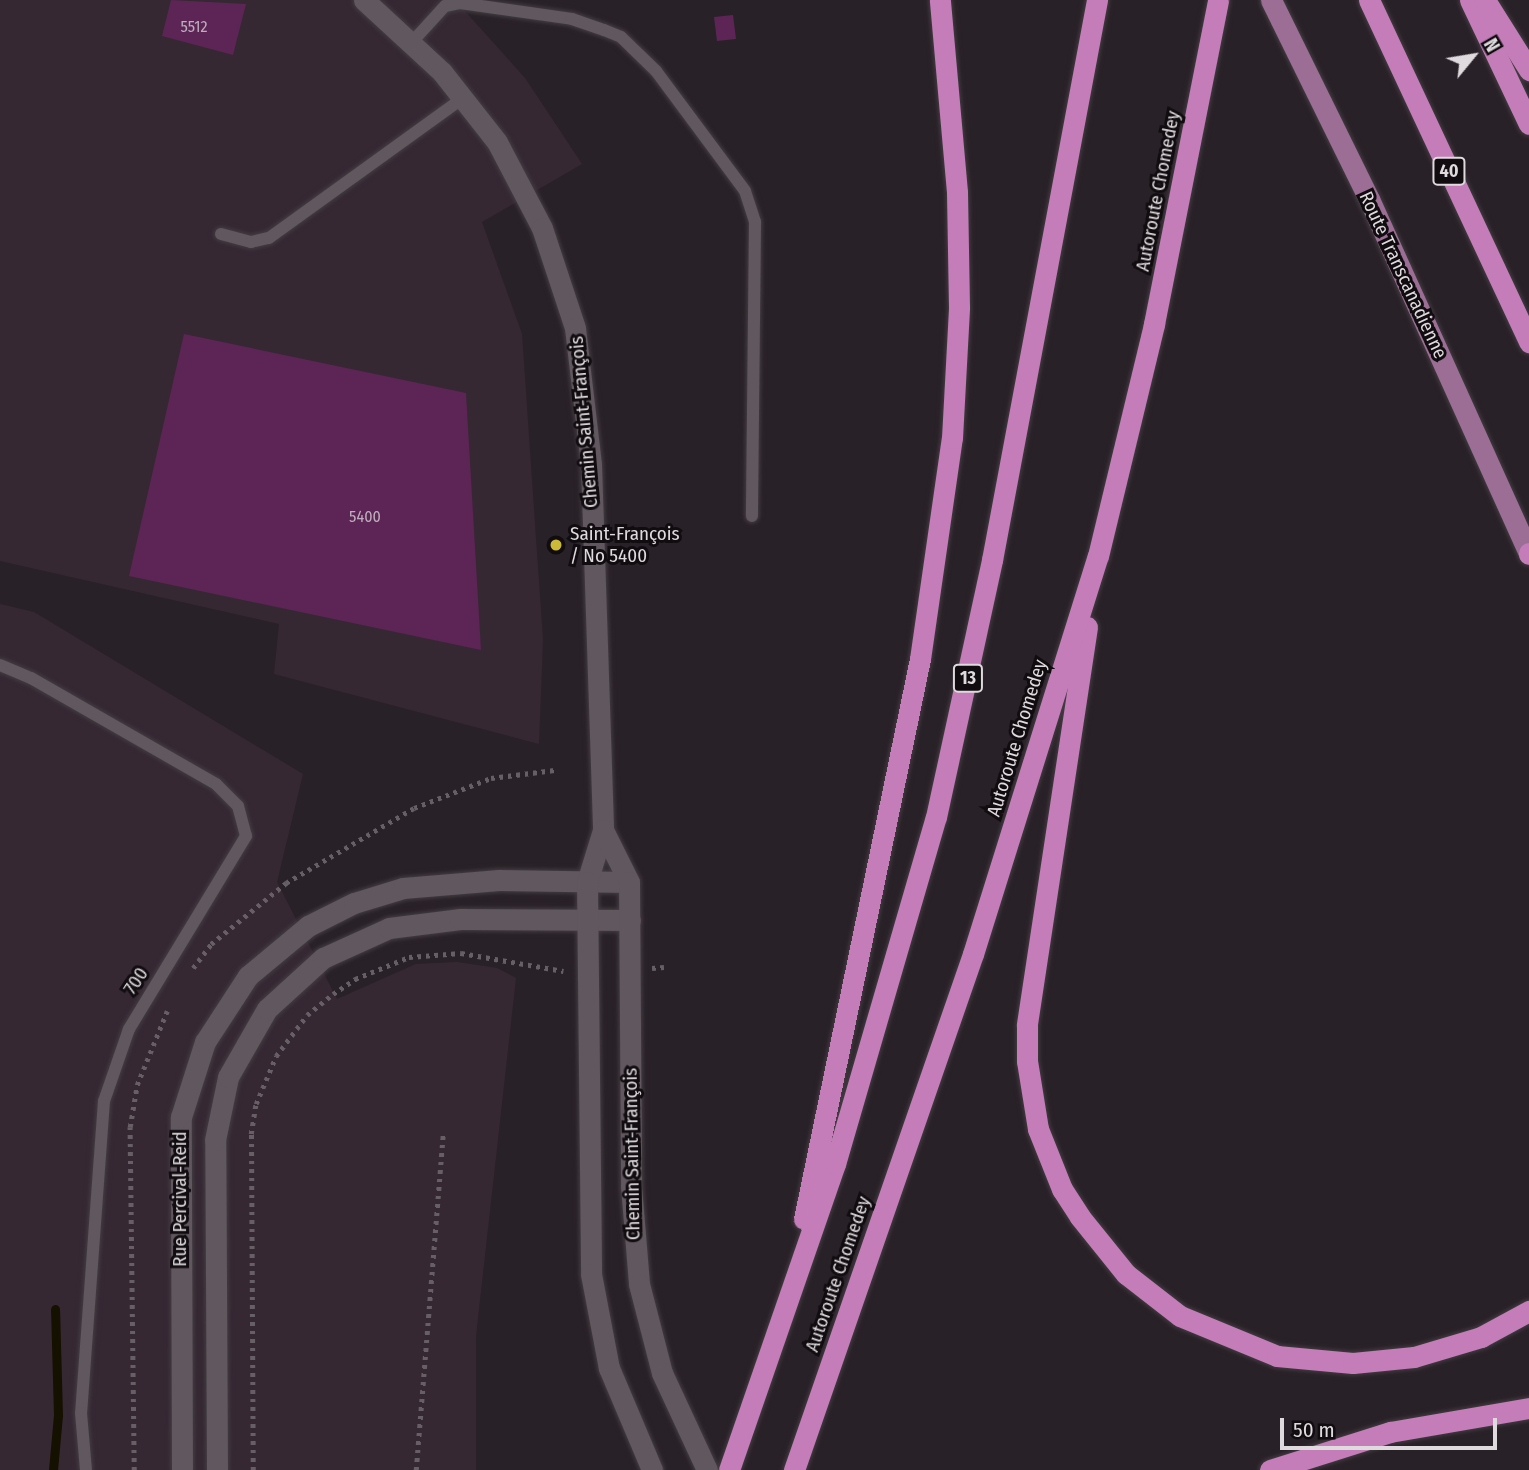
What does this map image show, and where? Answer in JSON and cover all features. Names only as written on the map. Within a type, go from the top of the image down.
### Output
[{"type":"highway","points":[[788,1297],[920,659],[943,510],[959,307],[957,192],[940,0]]},
{"type":"highway","name":"Autoroute Chomedey","points":[[729,1470],[882,1012],[954,742],[1097,0]]},
{"type":"highway","name":"Autoroute Chomedey","points":[[794,1470],[977,942],[1098,556],[1154,324],[1218,0]]},
{"type":"highway","name":"40","points":[[1369,0],[1529,342]]},
{"type":"highway","points":[[1470,0],[1529,124]]},
{"type":"highway","points":[[1485,0],[1529,70]]},
{"type":"highway","points":[[1098,556],[1027,1026],[1031,1098],[1038,1129],[1062,1189],[1101,1247],[1153,1296],[1209,1331],[1277,1356],[1353,1363],[1414,1357],[1471,1340],[1529,1311]]},
{"type":"highway","points":[[1270,1470],[1390,1432],[1529,1408]]},
{"type":"main road","name":"Route Transcanadienne","points":[[1271,0],[1369,199],[1529,553]]},
{"type":"street","name":"Chemin Saint-François","points":[[364,0],[413,41],[497,142],[528,196],[556,262],[575,328],[590,464],[603,830],[587,882],[591,1274],[609,1368],[652,1470]]},
{"type":"street","name":"Chemin Saint-François","points":[[603,830],[629,882],[631,1186],[639,1284],[662,1373],[707,1470]]},
{"type":"street","name":"Rue Percival-Reid","points":[[182,1470],[178,1144],[194,1068],[218,1017],[248,976],[286,941],[332,912],[378,894],[471,881],[629,882]]},
{"type":"street","name":"Rue Percival-Reid","points":[[217,1470],[215,1140],[228,1077],[251,1030],[285,989],[313,966],[344,946],[389,928],[460,919],[630,920]]},
{"type":"lane","points":[[413,41],[445,6],[460,3],[572,19],[621,37],[656,71],[745,191],[755,222],[752,516]]},
{"type":"lane","points":[[221,234],[251,242],[269,238],[463,98]]},
{"type":"lane","name":"700","points":[[0,665],[32,678],[216,784],[238,806],[246,836],[129,1029],[104,1101],[81,1413],[86,1470]]},
{"type":"path","points":[[253,1470],[251,1134],[256,1104],[276,1056],[307,1015],[333,994],[355,979],[409,957],[461,953],[553,972]]},
{"type":"path","points":[[416,1470],[443,1132]]},
{"type":"shaded area","points":[[0,0],[455,0],[525,78],[582,164],[482,222],[522,334],[543,640],[539,744],[274,674],[279,624],[0,561]]},
{"type":"shaded area","points":[[0,604],[34,612],[303,774],[277,882],[337,999],[416,964],[457,962],[497,968],[516,978],[476,1336],[476,1470],[0,1470]]},
{"type":"building","points":[[171,0],[246,4],[233,55],[162,36]]},
{"type":"building","points":[[733,15],[736,39],[717,41],[714,17]]},
{"type":"building","points":[[184,334],[466,393],[481,650],[129,576]]},
{"type":"waterway","points":[[53,1470],[58,1415],[55,1309]]},
{"type":"place","name":"Saint-François / No 5400","points":[[556,545]]}]
